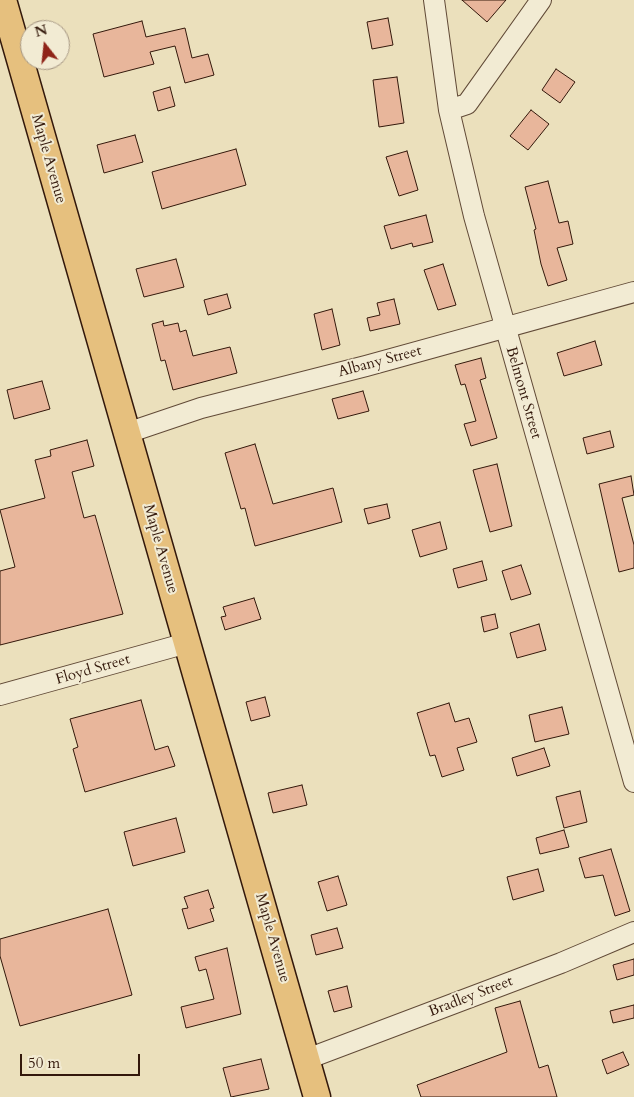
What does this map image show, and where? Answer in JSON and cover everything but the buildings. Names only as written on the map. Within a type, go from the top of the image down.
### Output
[{"type":"main road","name":"Maple Avenue","points":[[3,0],[317,1097]]},
{"type":"street","name":"Belmont Street","points":[[434,0],[448,110],[474,216],[634,782]]},
{"type":"street","points":[[448,110],[467,104],[541,0]]},
{"type":"street","name":"Albany Street","points":[[127,433],[201,408],[505,329],[634,292]]},
{"type":"street","name":"Floyd Street","points":[[0,696],[186,643]]},
{"type":"street","name":"Bradley Street","points":[[307,1059],[561,963],[634,932]]}]
